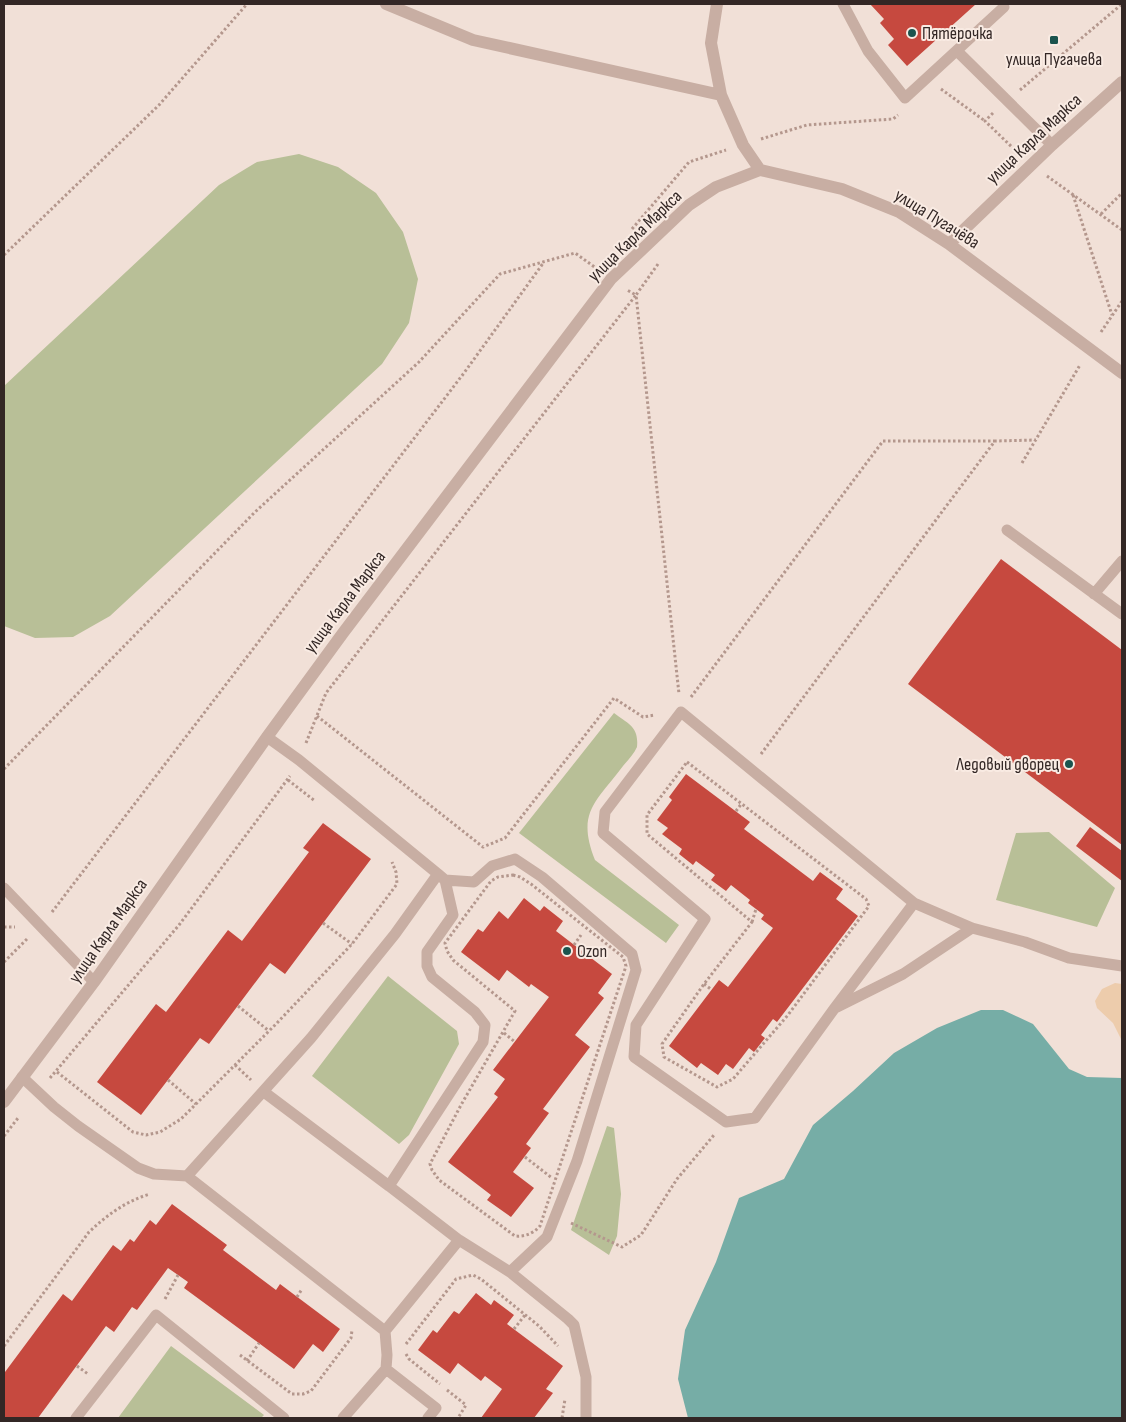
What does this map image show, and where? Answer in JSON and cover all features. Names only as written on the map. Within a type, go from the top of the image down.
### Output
[{"type":"street","points":[[386,4],[473,40],[721,95]]},
{"type":"street","points":[[717,4],[711,43],[721,95],[743,145],[760,170]]},
{"type":"street","name":"улица Карла Маркса","points":[[949,244],[1052,145],[1122,82]]},
{"type":"street","name":"улица Карла Маркса","points":[[4,1102],[94,982],[267,736],[349,625],[612,279],[689,205],[716,187],[760,170]]},
{"type":"street","name":"улица Пугачёва","points":[[760,170],[842,189],[899,212],[949,244],[1122,373]]},
{"type":"lane","points":[[843,4],[868,51],[905,98],[1004,7]]},
{"type":"lane","points":[[956,51],[1052,145]]},
{"type":"lane","points":[[1007,530],[1122,614]]},
{"type":"lane","points":[[1094,594],[1122,561]]},
{"type":"lane","points":[[914,903],[755,1118],[726,1122],[634,1056],[636,1026],[705,919],[603,833],[605,812],[681,712],[914,903],[972,928],[1024,942],[1069,958],[1122,966]]},
{"type":"lane","points":[[267,736],[300,760],[442,877],[474,882],[492,866],[515,859],[542,877],[632,954],[636,970],[577,1160],[550,1213],[547,1237],[510,1272]]},
{"type":"lane","points":[[187,1176],[311,1038],[442,877]]},
{"type":"lane","points":[[389,1186],[482,1042],[485,1025],[475,1012],[432,977],[427,966],[428,952],[453,915],[442,877]]},
{"type":"lane","points":[[4,888],[94,982]]},
{"type":"lane","points":[[834,1009],[902,974],[972,928]]},
{"type":"lane","points":[[22,1077],[78,1126],[138,1168],[154,1174],[187,1176],[384,1331],[387,1355],[386,1369],[343,1418]]},
{"type":"lane","points":[[264,1092],[459,1240],[510,1272],[574,1325],[586,1377],[586,1418]]},
{"type":"lane","points":[[384,1331],[459,1240]]},
{"type":"lane","points":[[76,1418],[156,1315],[284,1418]]},
{"type":"lane","points":[[386,1369],[436,1408],[428,1418]]},
{"type":"path","points":[[4,255],[159,105],[247,4]]},
{"type":"path","points":[[940,88],[985,121]]},
{"type":"path","points":[[628,234],[689,162],[807,125],[892,119],[900,114]]},
{"type":"path","points":[[1101,214],[1122,193]]},
{"type":"path","points":[[1073,194],[1112,316]]},
{"type":"path","points":[[4,769],[256,512],[419,362],[500,274],[575,253],[636,295]]},
{"type":"path","points":[[4,1136],[37,1092],[57,1072],[179,925],[288,780],[300,760],[326,693],[636,295],[661,260]]},
{"type":"path","points":[[4,962],[40,926],[77,881],[236,670],[464,374],[545,261]]},
{"type":"path","points":[[636,295],[681,712]]},
{"type":"path","points":[[1022,463],[1089,348],[1122,301]]},
{"type":"path","points":[[1072,361],[1079,366]]},
{"type":"path","points":[[317,716],[482,847],[505,838],[614,698],[643,717],[681,712],[883,440],[1036,440]]},
{"type":"path","points":[[750,768],[994,441]]},
{"type":"path","points":[[752,922],[647,834],[647,815],[687,762],[866,899],[869,906],[788,1015],[733,1080],[717,1087],[664,1058],[662,1044],[704,984],[752,922],[756,909]]},
{"type":"path","points":[[288,780],[322,805]]},
{"type":"path","points":[[736,811],[742,803]]},
{"type":"path","points":[[57,1072],[133,1132],[146,1135],[160,1132],[181,1119],[352,944],[397,884],[396,872],[390,858]]},
{"type":"path","points":[[513,875],[531,884],[623,957],[626,966],[555,1181],[550,1213],[536,1231],[522,1236],[515,1236],[439,1180],[430,1164],[503,1032],[515,1010],[454,960],[446,951],[445,943],[491,881],[498,877],[513,875]]},
{"type":"path","points":[[323,923],[352,944]]},
{"type":"path","points":[[704,984],[712,990]]},
{"type":"path","points":[[238,1006],[269,1031]]},
{"type":"path","points":[[503,1032],[515,1042]]},
{"type":"path","points":[[168,1080],[196,1104]]},
{"type":"path","points":[[550,1213],[622,1247],[641,1236],[677,1179],[726,1122]]},
{"type":"path","points":[[525,1156],[555,1181]]},
{"type":"path","points":[[4,1346],[89,1232],[104,1218],[132,1199],[150,1194]]},
{"type":"path","points":[[172,1305],[164,1300],[178,1275]]},
{"type":"path","points":[[458,1418],[466,1405],[409,1359],[404,1348],[456,1279],[462,1276],[473,1275],[482,1279],[549,1336],[559,1348]]},
{"type":"path","points":[[297,1282],[304,1287],[297,1297]]},
{"type":"path","points":[[514,1329],[525,1315]]},
{"type":"path","points":[[232,1350],[292,1394],[304,1394],[311,1391],[351,1338],[352,1328]]},
{"type":"path","points":[[248,1361],[259,1343]]},
{"type":"path","points":[[562,1418],[567,1389]]},
{"type":"green space","points":[[299,154],[338,167],[376,193],[403,232],[418,279],[409,323],[382,364],[110,616],[73,637],[35,638],[4,626],[4,386],[219,185],[257,162]]},
{"type":"green space","points":[[614,713],[632,726],[636,734],[637,747],[633,755],[597,799],[592,809],[588,819],[590,844],[595,860],[679,925],[666,943],[519,833]]},
{"type":"green space","points":[[1049,832],[1115,888],[1097,927],[996,900],[1016,833]]},
{"type":"green space","points":[[388,976],[457,1031],[459,1044],[409,1135],[399,1144],[312,1076]]},
{"type":"green space","points":[[607,1126],[614,1128],[621,1194],[617,1236],[609,1255],[571,1230]]},
{"type":"green space","points":[[171,1346],[264,1415],[261,1418],[118,1418]]},
{"type":"sand","points":[[1115,983],[1122,984],[1122,1041],[1113,1023],[1097,1008],[1095,1001],[1102,989]]},
{"type":"water","points":[[981,1010],[1003,1010],[1033,1024],[1069,1069],[1087,1077],[1122,1078],[1122,1418],[688,1418],[678,1379],[685,1330],[716,1262],[739,1198],[784,1179],[813,1125],[894,1053],[937,1028]]},
{"type":"building","points":[[870,4],[976,4],[907,66],[888,45],[894,39],[880,23],[884,19]]},
{"type":"building","name":"Ледовый дворец","points":[[1001,559],[1122,650],[1122,845],[908,684]]},
{"type":"building","points":[[686,774],[750,822],[744,829],[813,881],[820,872],[843,889],[836,899],[858,916],[777,1022],[773,1019],[761,1035],[765,1038],[754,1052],[749,1048],[733,1069],[726,1064],[718,1075],[701,1063],[697,1068],[669,1046],[719,980],[728,987],[773,928],[761,919],[764,915],[748,903],[750,900],[731,885],[726,891],[711,880],[715,875],[696,861],[693,865],[679,854],[682,849],[662,834],[668,828],[657,820],[672,800],[669,797]]},
{"type":"building","points":[[323,823],[371,859],[285,974],[270,963],[209,1044],[200,1038],[141,1115],[97,1082],[156,1004],[166,1012],[228,930],[242,941],[309,852],[303,848]]},
{"type":"building","points":[[1090,827],[1122,851],[1122,881],[1076,846]]},
{"type":"building","points":[[524,898],[540,911],[544,906],[563,921],[556,931],[612,974],[598,993],[604,998],[575,1035],[590,1047],[543,1109],[549,1113],[526,1144],[531,1148],[513,1172],[534,1188],[511,1217],[487,1200],[491,1195],[448,1162],[498,1097],[494,1094],[505,1079],[493,1070],[549,997],[531,984],[529,987],[507,970],[499,981],[461,952],[478,929],[483,932],[499,911],[508,919]]},
{"type":"building","points":[[172,1204],[227,1245],[223,1250],[276,1290],[280,1284],[340,1329],[323,1352],[313,1344],[294,1369],[184,1288],[188,1282],[168,1268],[137,1310],[132,1307],[114,1332],[106,1326],[38,1418],[4,1418],[4,1371],[63,1294],[72,1301],[113,1245],[121,1251],[130,1239],[134,1242],[150,1220],[156,1225]]},
{"type":"building","points":[[476,1293],[491,1305],[494,1300],[514,1315],[507,1324],[563,1366],[546,1389],[553,1393],[534,1418],[481,1418],[502,1389],[485,1376],[481,1381],[458,1363],[450,1374],[418,1350],[433,1330],[437,1333],[454,1311],[459,1314]]},
{"type":"place","name":"Пятёрочка","points":[[912,33]]},
{"type":"place","name":"улица Пугачева","points":[[1054,40]]},
{"type":"place","name":"Ледовый дворец","points":[[1069,764]]},
{"type":"place","name":"Ozon","points":[[567,951]]}]
